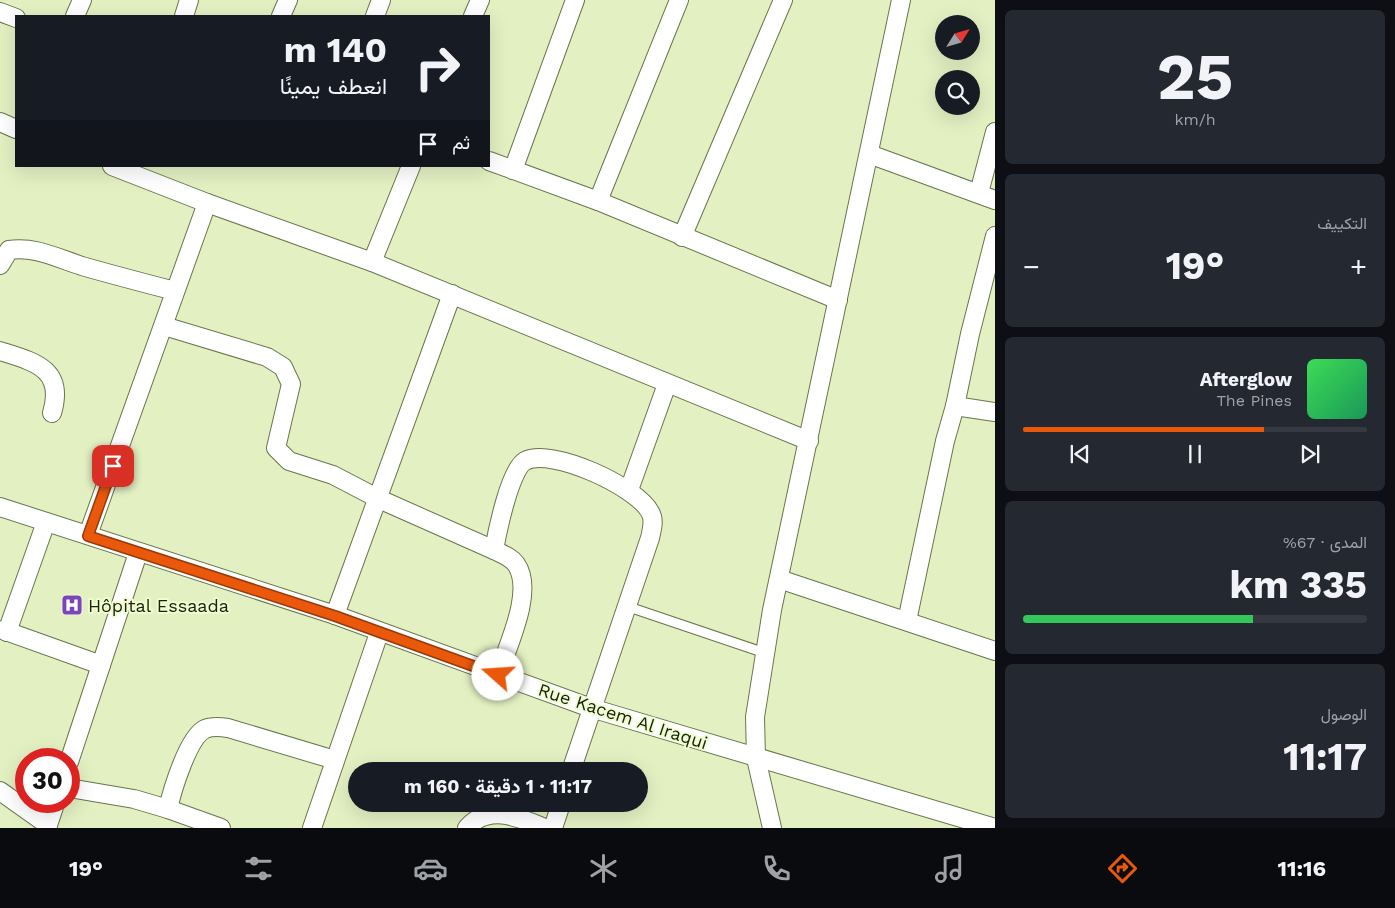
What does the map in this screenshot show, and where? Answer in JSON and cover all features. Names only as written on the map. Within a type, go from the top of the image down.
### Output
[{"type":"street","points":[[76,15],[82,0]]},
{"type":"street","points":[[184,15],[189,0]]},
{"type":"street","points":[[280,15],[288,0]]},
{"type":"street","points":[[374,15],[381,0]]},
{"type":"street","points":[[473,15],[480,0]]},
{"type":"street","points":[[513,170],[576,0]]},
{"type":"street","points":[[598,201],[679,0]]},
{"type":"street","points":[[682,237],[783,0]]},
{"type":"street","points":[[772,828],[756,758],[755,717],[772,610],[901,0]]},
{"type":"street","points":[[0,12],[15,18]]},
{"type":"street","points":[[0,122],[15,129]]},
{"type":"street","points":[[979,193],[995,132]]},
{"type":"street","points":[[869,154],[995,200]]},
{"type":"street","points":[[490,161],[598,201],[838,300]]},
{"type":"street","points":[[115,167],[207,203],[372,262],[809,441]]},
{"type":"street","points":[[372,262],[411,167]]},
{"type":"street","points":[[88,536],[207,203]]},
{"type":"street","points":[[907,621],[945,441],[995,236]]},
{"type":"street","points":[[0,265],[9,250],[23,248],[45,252],[83,266],[175,291]]},
{"type":"street","points":[[335,616],[452,294]]},
{"type":"street","points":[[164,326],[267,357],[283,367],[291,384],[276,448],[289,461],[333,475],[379,499],[510,557],[521,573],[524,587],[521,607],[498,675]]},
{"type":"street","points":[[0,351],[37,363],[49,373],[56,388],[57,398],[52,413]]},
{"type":"street","points":[[629,490],[667,384]]},
{"type":"street","points":[[955,406],[995,412]]},
{"type":"street","points":[[494,550],[499,521],[517,469],[525,461],[548,457],[562,459],[629,490],[644,503],[651,514],[653,525],[574,762]]},
{"type":"street","name":"Rue Kacem Al Iraqui","points":[[0,507],[335,616],[592,708],[995,828]]},
{"type":"street","points":[[46,522],[3,633],[101,664]]},
{"type":"street","points":[[74,748],[138,553]]},
{"type":"street","points":[[780,579],[995,650]]},
{"type":"street","points":[[312,828],[379,633]]},
{"type":"street","points":[[168,809],[173,789],[193,742],[204,729],[215,727],[228,728],[335,760]]},
{"type":"street","points":[[0,790],[48,826],[52,813]]},
{"type":"street","points":[[80,790],[134,799],[221,828]]},
{"type":"street","points":[[553,828],[558,812]]},
{"type":"street","points":[[467,828],[475,819],[486,815],[512,816],[545,828]]},
{"type":"lane","points":[[626,606],[765,654]]},
{"type":"place","name":"Hôpital Essaada","points":[[72,605]]},
{"type":"route","points":[[113,466],[88,536],[335,616],[498,675]]}]
